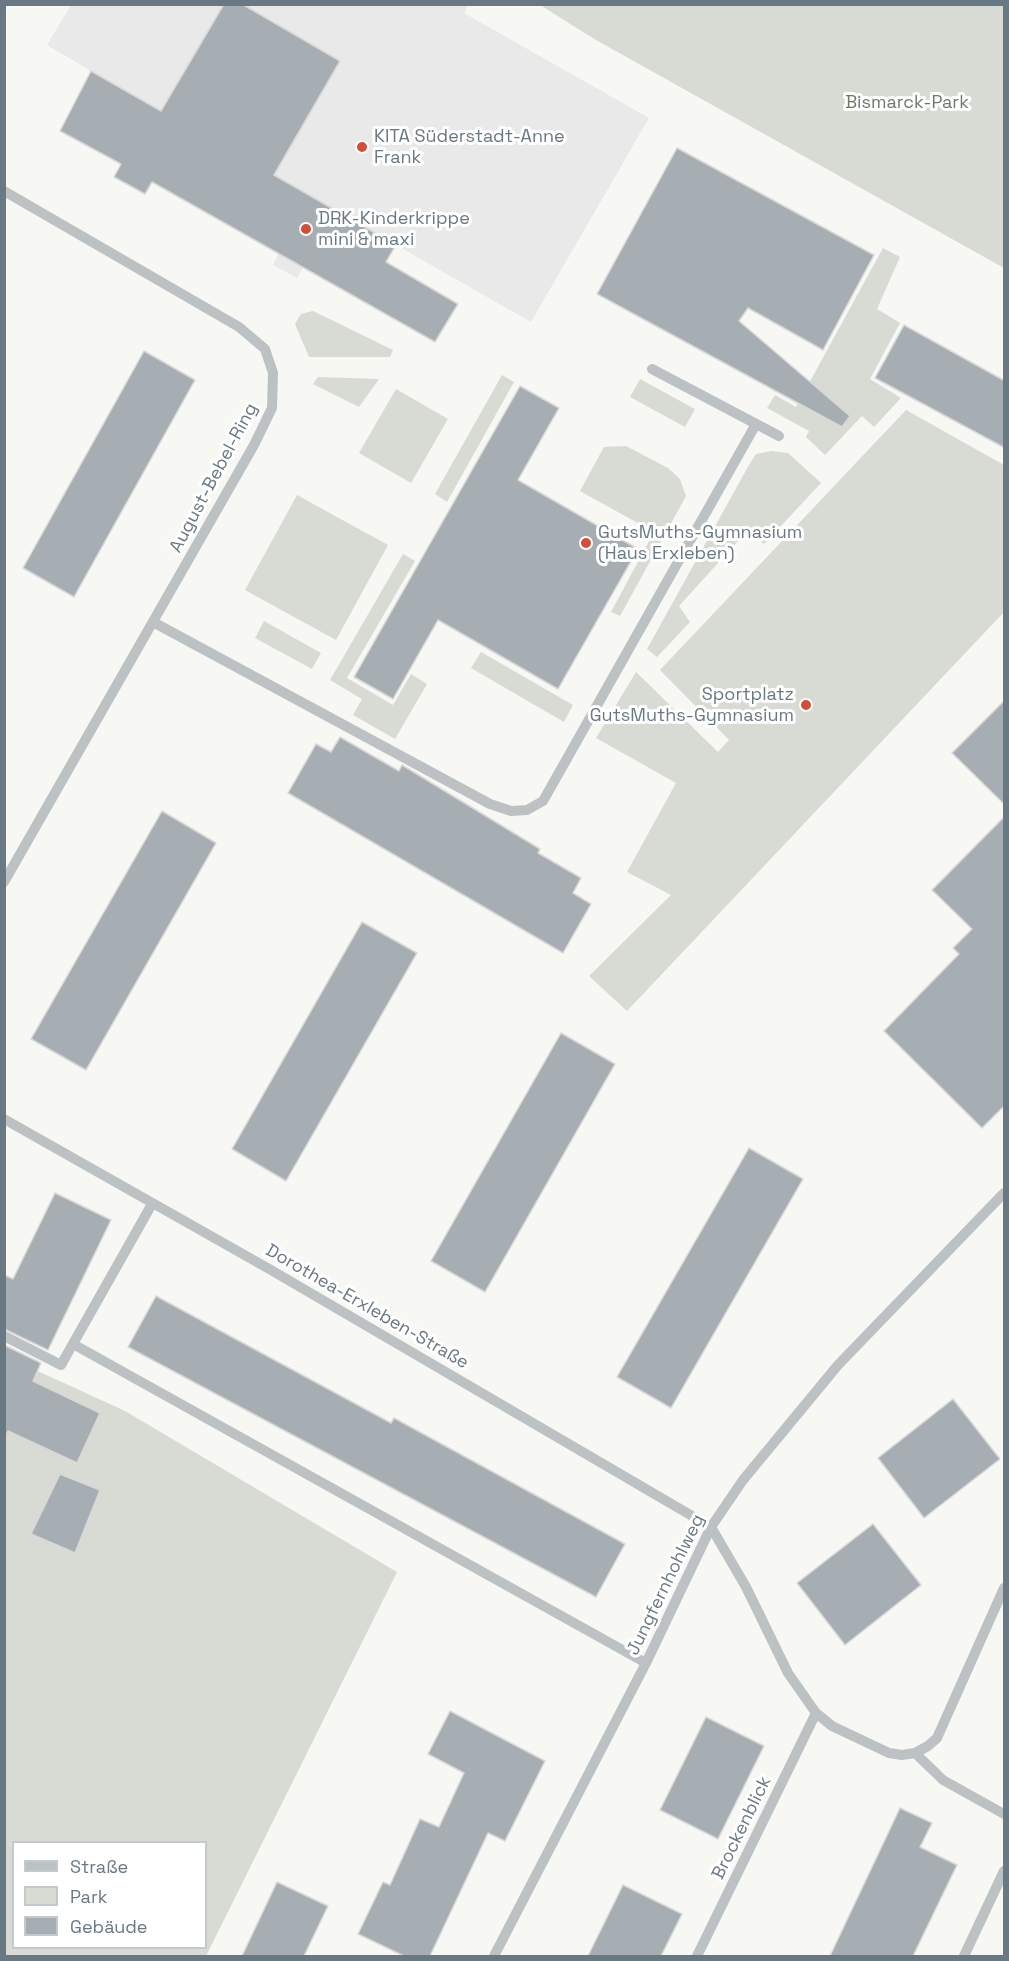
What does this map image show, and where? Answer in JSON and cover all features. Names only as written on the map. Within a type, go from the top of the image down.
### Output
[{"type":"street","name":"August-Bebel-Ring","points":[[4,191],[239,327],[265,349],[273,373],[272,408],[4,882]]},
{"type":"street","points":[[652,369],[779,436]]},
{"type":"street","points":[[153,622],[490,804],[512,811],[527,810],[543,801],[756,424]]},
{"type":"street","name":"Dorothea-Erxleben-Straße","points":[[4,1119],[711,1527]]},
{"type":"street","name":"Jungfernhohlweg","points":[[494,1956],[646,1663],[711,1527],[743,1480],[838,1365],[1005,1193]]},
{"type":"street","points":[[4,1336],[60,1365],[152,1204]]},
{"type":"street","points":[[73,1344],[646,1663]]},
{"type":"street","points":[[711,1527],[746,1587],[788,1674],[816,1713],[832,1726],[889,1753],[902,1755],[915,1753],[937,1738],[1005,1588]]},
{"type":"street","name":"Brockenblick","points":[[697,1956],[816,1713]]},
{"type":"street","points":[[915,1753],[943,1780],[1005,1814]]},
{"type":"street","points":[[964,1956],[1005,1871]]},
{"type":"shaded area","name":"KITA Süderstadt-Anne Frank","points":[[71,5],[468,5],[464,13],[649,118],[531,322],[396,245],[365,300],[303,267],[297,278],[273,265],[279,253],[152,182],[145,194],[114,177],[121,164],[60,131],[91,71],[47,45]]},
{"type":"green space","name":"Bismarck-Park","points":[[540,5],[1004,5],[1004,268],[596,40]]},
{"type":"green space","points":[[883,248],[900,257],[877,309],[900,323],[870,379],[901,398],[874,427],[862,416],[825,455],[806,437],[809,431],[767,408],[775,395],[796,407]]},
{"type":"green space","points":[[313,311],[393,350],[390,357],[309,357],[295,324],[301,314]]},
{"type":"green space","points":[[502,375],[514,382],[447,502],[435,494]]},
{"type":"green space","points":[[318,377],[379,379],[359,407],[313,384]]},
{"type":"green space","points":[[640,379],[695,409],[685,427],[630,397]]},
{"type":"green space","points":[[396,389],[448,419],[411,483],[359,453]]},
{"type":"green space","name":"Sportplatz GutsMuths-Gymnasium","points":[[906,410],[1004,465],[1004,612],[627,1011],[589,976],[671,895],[627,872],[676,783],[596,738],[636,672],[718,752],[729,740],[660,670]]},
{"type":"green space","points":[[626,446],[668,468],[680,479],[686,496],[620,616],[611,612],[654,532],[580,491],[604,447]]},
{"type":"green space","points":[[772,451],[788,453],[821,483],[764,544],[748,530],[679,606],[690,622],[657,657],[647,649],[749,465],[756,454]]},
{"type":"green space","points":[[297,495],[388,545],[336,640],[245,590]]},
{"type":"green space","points":[[403,554],[415,561],[347,678],[393,705],[411,674],[427,684],[395,739],[353,715],[362,699],[330,680]]},
{"type":"green space","points":[[264,621],[321,653],[312,669],[255,638]]},
{"type":"green space","points":[[481,652],[573,705],[564,722],[471,668]]},
{"type":"green space","points":[[5,1356],[125,1411],[397,1572],[206,1956],[5,1956]]},
{"type":"building","points":[[224,4],[242,4],[340,61],[274,175],[396,245],[386,262],[458,304],[435,342],[152,182],[145,194],[114,177],[121,164],[60,131],[91,71],[161,111]]},
{"type":"building","points":[[677,148],[874,255],[823,350],[748,308],[739,321],[850,416],[842,427],[597,294]]},
{"type":"building","points":[[904,325],[1005,381],[1005,448],[875,378]]},
{"type":"building","points":[[144,351],[195,380],[74,597],[23,568]]},
{"type":"building","name":"GutsMuths-Gymnasium (Haus Erxleben)","points":[[520,386],[559,408],[518,480],[638,549],[558,689],[438,620],[393,699],[354,677]]},
{"type":"building","points":[[1005,700],[1005,805],[952,753]]},
{"type":"building","points":[[340,737],[399,771],[402,765],[540,849],[538,853],[581,878],[573,893],[591,904],[563,953],[288,793],[316,744],[331,752]]},
{"type":"building","points":[[162,811],[216,843],[86,1070],[31,1039]]},
{"type":"building","points":[[1005,816],[1005,1105],[982,1128],[884,1031],[959,954],[953,948],[972,929],[932,890]]},
{"type":"building","points":[[362,922],[417,953],[286,1181],[232,1149]]},
{"type":"building","points":[[561,1033],[615,1064],[485,1292],[431,1261]]},
{"type":"building","points":[[749,1148],[803,1179],[671,1408],[617,1377]]},
{"type":"building","points":[[55,1193],[111,1220],[48,1350],[4,1329],[4,1275],[13,1279]]},
{"type":"building","points":[[156,1296],[391,1423],[394,1418],[625,1544],[596,1597],[128,1347]]},
{"type":"building","points":[[4,1345],[41,1363],[33,1381],[100,1413],[77,1463],[8,1431],[4,1439]]},
{"type":"building","points":[[953,1399],[1000,1459],[924,1518],[878,1458]]},
{"type":"building","points":[[60,1474],[100,1490],[75,1553],[31,1534]]},
{"type":"building","points":[[873,1524],[921,1585],[845,1645],[797,1583]]},
{"type":"building","points":[[450,1711],[545,1761],[505,1841],[488,1833],[430,1956],[404,1956],[358,1934],[383,1882],[390,1885],[420,1819],[439,1827],[464,1773],[428,1754]]},
{"type":"building","points":[[706,1717],[764,1746],[718,1839],[660,1810]]},
{"type":"building","points":[[900,1808],[932,1823],[920,1847],[957,1865],[913,1956],[830,1956]]},
{"type":"building","points":[[277,1882],[328,1906],[304,1956],[242,1956]]},
{"type":"building","points":[[623,1885],[682,1914],[661,1956],[588,1956]]},
{"type":"place","name":"KITA Süderstadt-Anne Frank","points":[[362,147]]},
{"type":"place","name":"DRK-Kinderkrippe mini & maxi","points":[[306,229]]},
{"type":"place","name":"GutsMuths-Gymnasium (Haus Erxleben)","points":[[586,543]]},
{"type":"place","name":"Sportplatz GutsMuths-Gymnasium","points":[[806,705]]}]
